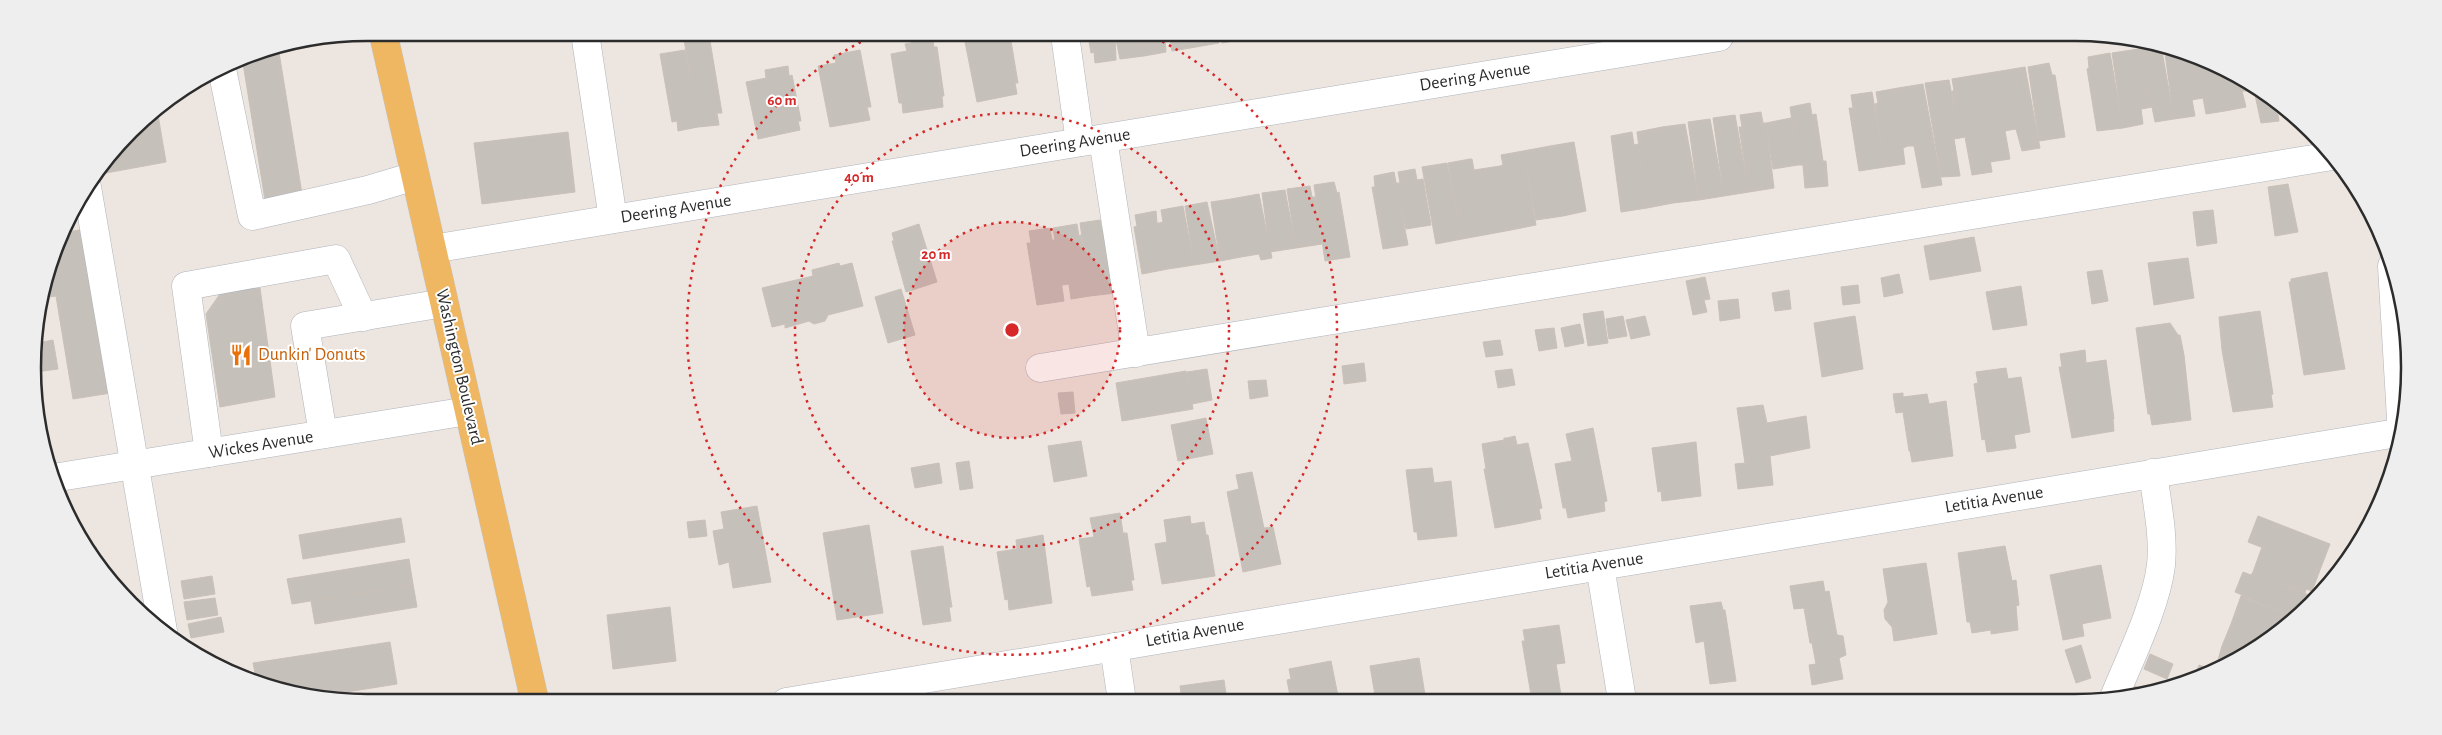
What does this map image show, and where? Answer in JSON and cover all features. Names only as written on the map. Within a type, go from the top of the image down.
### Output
[{"type":"main road","name":"Washington Boulevard","points":[[385,41],[533,694]]},
{"type":"street","points":[[586,41],[613,219]]},
{"type":"street","points":[[1066,41],[1091,140],[1136,353]]},
{"type":"street","name":"Deering Avenue","points":[[432,249],[1695,41]]},
{"type":"street","points":[[223,75],[252,216],[368,190],[415,176]]},
{"type":"street","points":[[1040,368],[2324,157]]},
{"type":"street","points":[[89,198],[161,620]]},
{"type":"street","points":[[209,453],[186,286],[336,259],[363,317]]},
{"type":"street","points":[[324,434],[304,326],[444,303]]},
{"type":"street","points":[[2394,306],[2400,393]]},
{"type":"street","name":"Wickes Avenue","points":[[61,477],[468,411]]},
{"type":"street","name":"Letitia Avenue","points":[[834,694],[2153,473],[2393,435]]},
{"type":"street","points":[[2117,691],[2151,605],[2161,567],[2162,538],[2153,473]]},
{"type":"street","points":[[1600,566],[1621,694]]},
{"type":"street","points":[[1114,647],[1121,694]]},
{"type":"building","points":[[684,41],[710,41],[722,113],[717,113],[719,125],[698,127]]},
{"type":"building","points":[[933,41],[934,47],[937,47],[944,96],[942,96],[943,107],[903,113],[902,103],[899,103],[891,54],[907,51],[905,44]]},
{"type":"building","points":[[1011,41],[1018,83],[1015,83],[1017,94],[977,102],[965,42]]},
{"type":"building","points":[[1089,41],[1115,41],[1116,60],[1095,63],[1094,52],[1091,53]]},
{"type":"building","points":[[1116,41],[1142,41],[1144,56],[1120,59]]},
{"type":"building","points":[[1142,41],[1165,41],[1166,52],[1144,56]]},
{"type":"building","points":[[1170,41],[1195,41],[1196,47],[1172,51]]},
{"type":"building","points":[[1195,41],[1218,41],[1219,43],[1196,47]]},
{"type":"building","points":[[2138,49],[2162,53],[2174,119],[2155,122],[2152,107],[2147,108]]},
{"type":"building","points":[[2138,49],[2147,108],[2141,109],[2143,124],[2123,128],[2112,53]]},
{"type":"building","points":[[685,50],[698,127],[678,131],[677,121],[672,122],[660,54]]},
{"type":"building","points":[[860,50],[871,107],[867,107],[870,120],[830,127],[818,66],[836,63],[834,55]]},
{"type":"building","points":[[279,53],[302,194],[265,200],[243,66]]},
{"type":"building","points":[[2110,53],[2123,128],[2097,131],[2087,69],[2089,68],[2088,57]]},
{"type":"building","points":[[2165,54],[2191,63],[2197,99],[2192,100],[2195,116],[2174,119]]},
{"type":"building","points":[[2049,63],[2052,75],[2055,75],[2065,137],[2039,141],[2028,67]]},
{"type":"building","points":[[2191,63],[2219,75],[2225,111],[2206,114],[2203,98],[2197,99]]},
{"type":"building","points":[[788,66],[789,76],[792,75],[801,121],[798,121],[800,130],[758,139],[746,82],[766,78],[765,70]]},
{"type":"building","points":[[2025,67],[2040,148],[2022,151],[2016,129],[2010,130],[2001,71]]},
{"type":"building","points":[[2001,71],[2010,130],[2005,131],[2010,159],[1990,162],[1976,75]]},
{"type":"building","points":[[1976,75],[1992,172],[1972,175],[1965,137],[1960,138],[1952,91],[1954,91],[1952,79]]},
{"type":"building","points":[[2219,75],[2248,91],[2242,91],[2246,107],[2225,111]]},
{"type":"building","points":[[1949,80],[1960,138],[1954,139],[1960,176],[1941,177],[1925,83]]},
{"type":"building","points":[[1923,84],[1942,185],[1922,188],[1914,146],[1908,146],[1898,88]]},
{"type":"building","points":[[1898,88],[1908,146],[1903,148],[1905,164],[1885,167],[1875,104],[1878,103],[1876,92]]},
{"type":"building","points":[[1872,92],[1885,167],[1859,171],[1849,108],[1853,108],[1851,95]]},
{"type":"building","points":[[2255,95],[2278,113],[2279,121],[2261,123]]},
{"type":"building","points":[[1810,103],[1812,115],[1816,114],[1823,161],[1826,161],[1828,186],[1805,188],[1803,165],[1798,165],[1790,107]]},
{"type":"building","points":[[1761,112],[1763,123],[1766,123],[1774,188],[1749,192],[1739,127],[1742,127],[1740,115]]},
{"type":"building","points":[[1735,115],[1749,192],[1724,196],[1713,118]]},
{"type":"building","points":[[158,117],[166,162],[106,173],[122,152]]},
{"type":"building","points":[[1791,118],[1798,165],[1773,169],[1766,123]]},
{"type":"building","points":[[1710,119],[1724,196],[1699,200],[1688,122]]},
{"type":"building","points":[[1685,124],[1699,200],[1673,203],[1662,127]]},
{"type":"building","points":[[1662,127],[1673,203],[1647,208],[1637,132]]},
{"type":"building","points":[[568,132],[575,192],[482,204],[474,143]]},
{"type":"building","points":[[1632,132],[1634,145],[1638,144],[1647,208],[1621,212],[1611,136]]},
{"type":"building","points":[[1574,142],[1586,211],[1563,216],[1550,146]]},
{"type":"building","points":[[1550,146],[1563,216],[1536,220],[1523,151]]},
{"type":"building","points":[[1523,151],[1536,225],[1511,230],[1500,166],[1503,165],[1501,155]]},
{"type":"building","points":[[1470,159],[1472,159],[1474,170],[1500,166],[1511,230],[1484,235]]},
{"type":"building","points":[[1470,159],[1484,235],[1462,239],[1448,163]]},
{"type":"building","points":[[1447,163],[1462,239],[1436,244],[1422,167]]},
{"type":"building","points":[[1415,169],[1417,180],[1423,179],[1431,225],[1406,229],[1396,183],[1400,183],[1398,172]]},
{"type":"building","points":[[1394,172],[1408,245],[1383,249],[1372,187],[1375,187],[1374,176]]},
{"type":"building","points":[[1334,182],[1337,193],[1339,192],[1350,257],[1325,261],[1314,185]]},
{"type":"building","points":[[2288,184],[2298,232],[2275,236],[2268,187]]},
{"type":"building","points":[[1310,186],[1312,197],[1315,197],[1322,244],[1296,248],[1287,189]]},
{"type":"building","points":[[1285,190],[1296,248],[1270,252],[1262,193]]},
{"type":"building","points":[[1259,194],[1272,258],[1261,260],[1259,254],[1241,257],[1231,199]]},
{"type":"building","points":[[1231,199],[1241,257],[1220,261],[1211,202]]},
{"type":"building","points":[[1207,202],[1220,261],[1194,265],[1185,206]]},
{"type":"building","points":[[1183,206],[1194,265],[1168,269],[1160,223],[1163,222],[1161,210]]},
{"type":"building","points":[[2213,210],[2217,243],[2197,246],[2193,212]]},
{"type":"building","points":[[1156,211],[1168,269],[1142,274],[1134,227],[1137,226],[1135,215]]},
{"type":"building","points":[[1100,220],[1102,231],[1106,231],[1115,293],[1090,296],[1080,223]]},
{"type":"building","points":[[919,224],[937,282],[906,292],[892,241],[894,241],[892,233]]},
{"type":"building","points":[[1077,224],[1079,236],[1081,235],[1090,296],[1071,299],[1069,284],[1062,285],[1053,228]]},
{"type":"building","points":[[1050,228],[1052,240],[1055,240],[1064,301],[1037,305],[1027,243],[1031,243],[1029,231]]},
{"type":"building","points":[[85,229],[111,393],[73,399],[56,296],[49,297],[52,283],[71,231]]},
{"type":"building","points":[[1974,237],[1981,271],[1930,280],[1924,246]]},
{"type":"building","points":[[2188,258],[2194,298],[2154,305],[2148,263]]},
{"type":"building","points":[[839,263],[840,266],[852,263],[863,306],[828,315],[825,321],[814,324],[809,321],[785,328],[785,324],[772,327],[762,288],[813,276],[812,270]]},
{"type":"building","points":[[2102,270],[2108,301],[2092,304],[2087,272]]},
{"type":"building","points":[[2327,272],[2345,369],[2304,375],[2289,282],[2291,282],[2291,279]]},
{"type":"building","points":[[1899,274],[1903,293],[1884,297],[1881,278]]},
{"type":"building","points":[[1705,277],[1710,299],[1704,300],[1707,312],[1693,315],[1686,281]]},
{"type":"building","points":[[1858,285],[1860,303],[1843,305],[1841,287]]},
{"type":"building","points":[[2021,286],[2027,325],[1993,330],[1986,292]]},
{"type":"building","name":"Dunkin' Donuts","points":[[260,288],[275,397],[220,407],[206,314],[222,291]]},
{"type":"building","points":[[901,289],[915,335],[888,343],[875,297]]},
{"type":"building","points":[[1789,290],[1791,309],[1775,311],[1772,293]]},
{"type":"building","points":[[1738,299],[1740,318],[1720,321],[1718,301]]},
{"type":"building","points":[[1603,311],[1608,343],[1588,346],[1583,314]]},
{"type":"building","points":[[2260,311],[2273,394],[2271,395],[2273,407],[2233,412],[2222,350],[2219,317]]},
{"type":"building","points":[[1623,316],[1627,336],[1609,339],[1606,319]]},
{"type":"building","points":[[1645,316],[1650,335],[1631,339],[1626,320]]},
{"type":"building","points":[[1855,316],[1863,369],[1822,377],[1814,323]]},
{"type":"building","points":[[2170,323],[2178,335],[2180,335],[2191,420],[2152,425],[2150,414],[2148,414],[2136,328]]},
{"type":"building","points":[[1580,324],[1584,343],[1565,347],[1561,328]]},
{"type":"building","points":[[1554,328],[1557,348],[1539,351],[1535,330]]},
{"type":"building","points":[[53,340],[58,369],[41,371],[42,342]]},
{"type":"building","points":[[1500,340],[1503,355],[1486,357],[1483,342]]},
{"type":"building","points":[[2085,350],[2086,363],[2106,360],[2114,431],[2072,438],[2059,367],[2062,367],[2060,354]]},
{"type":"building","points":[[1364,363],[1366,381],[1344,384],[1342,366]]},
{"type":"building","points":[[2006,368],[2008,379],[2021,377],[2030,432],[2014,435],[2016,448],[1987,452],[1985,439],[1982,440],[1974,384],[1978,383],[1976,372]]},
{"type":"building","points":[[1207,369],[1212,400],[1192,404],[1187,372]]},
{"type":"building","points":[[1512,369],[1515,385],[1498,388],[1495,371]]},
{"type":"building","points":[[1186,371],[1193,409],[1122,421],[1116,383]]},
{"type":"building","points":[[1266,380],[1268,396],[1250,399],[1248,381]]},
{"type":"building","points":[[1073,392],[1075,413],[1061,414],[1058,393]]},
{"type":"building","points":[[1903,393],[1903,397],[1927,394],[1929,404],[1946,401],[1953,456],[1912,462],[1903,412],[1896,413],[1893,394]]},
{"type":"building","points":[[1763,405],[1767,423],[1806,416],[1810,448],[1770,456],[1773,485],[1738,489],[1735,464],[1745,463],[1737,408]]},
{"type":"building","points":[[1206,418],[1213,454],[1178,461],[1171,425]]},
{"type":"building","points":[[1593,428],[1607,501],[1604,502],[1605,511],[1568,518],[1566,508],[1563,508],[1555,464],[1572,461],[1566,434]]},
{"type":"building","points":[[1515,436],[1517,445],[1528,443],[1542,508],[1539,509],[1541,519],[1522,523],[1507,438]]},
{"type":"building","points":[[1504,438],[1507,438],[1522,523],[1495,528],[1484,469],[1486,469],[1482,444],[1504,440]]},
{"type":"building","points":[[1081,441],[1087,476],[1054,482],[1048,446]]},
{"type":"building","points":[[1696,442],[1701,496],[1662,501],[1661,491],[1658,492],[1652,448]]},
{"type":"building","points":[[969,461],[973,488],[960,490],[956,463]]},
{"type":"building","points":[[939,463],[942,483],[915,488],[911,468]]},
{"type":"building","points":[[1432,468],[1434,483],[1451,481],[1457,536],[1418,540],[1417,532],[1414,532],[1406,470]]},
{"type":"building","points":[[1252,472],[1264,528],[1273,527],[1281,564],[1243,572],[1227,492],[1239,489],[1236,475]]},
{"type":"building","points":[[757,506],[771,582],[733,588],[729,562],[719,565],[713,531],[724,529],[721,512]]},
{"type":"building","points":[[1120,513],[1123,533],[1127,533],[1134,580],[1131,580],[1133,590],[1092,596],[1090,586],[1087,587],[1079,539],[1094,537],[1090,518]]},
{"type":"building","points":[[1190,516],[1191,524],[1204,522],[1215,576],[1162,584],[1155,544],[1167,542],[1164,520]]},
{"type":"building","points":[[2258,516],[2330,544],[2320,570],[2248,542]]},
{"type":"building","points":[[401,518],[405,542],[303,559],[299,535]]},
{"type":"building","points":[[705,520],[707,536],[689,538],[687,522]]},
{"type":"building","points":[[869,525],[883,613],[837,620],[823,533]]},
{"type":"building","points":[[1043,535],[1052,603],[1009,610],[1008,599],[1005,600],[997,552],[1017,549],[1016,540]]},
{"type":"building","points":[[943,546],[952,607],[949,607],[951,621],[923,625],[911,551]]},
{"type":"building","points":[[2005,546],[2012,581],[2016,580],[2019,605],[2016,606],[2018,630],[1991,634],[1991,630],[1972,633],[1970,622],[1967,622],[1958,553]]},
{"type":"building","points":[[2262,547],[2320,570],[2312,591],[2306,589],[2305,593],[2253,572]]},
{"type":"building","points":[[409,559],[413,584],[292,604],[287,579]]},
{"type":"building","points":[[1926,563],[1937,634],[1894,641],[1892,627],[1885,619],[1884,610],[1888,602],[1883,569]]},
{"type":"building","points":[[2101,565],[2111,618],[2086,623],[2075,570]]},
{"type":"building","points":[[2075,570],[2086,623],[2082,624],[2084,636],[2063,640],[2050,575]]},
{"type":"building","points":[[2243,572],[2251,575],[2253,572],[2308,595],[2288,615],[2235,592]]},
{"type":"building","points":[[212,576],[215,594],[184,599],[181,581]]},
{"type":"building","points":[[1823,581],[1825,592],[1829,591],[1837,635],[1843,636],[1846,655],[1839,658],[1843,679],[1812,685],[1809,665],[1816,664],[1812,643],[1810,643],[1804,608],[1794,609],[1790,586]]},
{"type":"building","points":[[413,584],[417,607],[315,624],[311,601]]},
{"type":"building","points":[[2241,596],[2288,615],[2262,634],[2231,624]]},
{"type":"building","points":[[215,598],[218,615],[187,620],[184,602]]},
{"type":"building","points":[[1721,602],[1723,610],[1725,610],[1736,681],[1710,684],[1704,641],[1696,643],[1690,606]]},
{"type":"building","points":[[670,607],[676,661],[613,669],[607,615]]},
{"type":"building","points":[[221,617],[224,632],[191,638],[188,624]]},
{"type":"building","points":[[2231,624],[2262,634],[2235,651],[2222,646]]},
{"type":"building","points":[[1559,625],[1565,663],[1556,664],[1561,694],[1531,694],[1522,641],[1525,641],[1523,630]]},
{"type":"building","points":[[390,642],[397,684],[343,693],[325,691],[283,683],[255,673],[253,663]]},
{"type":"building","points":[[2081,645],[2091,678],[2076,683],[2065,650]]},
{"type":"building","points":[[2222,646],[2235,651],[2219,660]]},
{"type":"building","points":[[2150,654],[2173,664],[2167,679],[2144,669]]},
{"type":"building","points":[[1419,658],[1425,694],[1375,694],[1370,666]]},
{"type":"building","points":[[1331,661],[1338,694],[1290,694],[1287,680],[1291,679],[1289,669]]},
{"type":"building","points":[[1224,680],[1226,694],[1181,694],[1180,686]]},
{"type":"place","name":"Dunkin' Donuts","points":[[241,355]]}]
